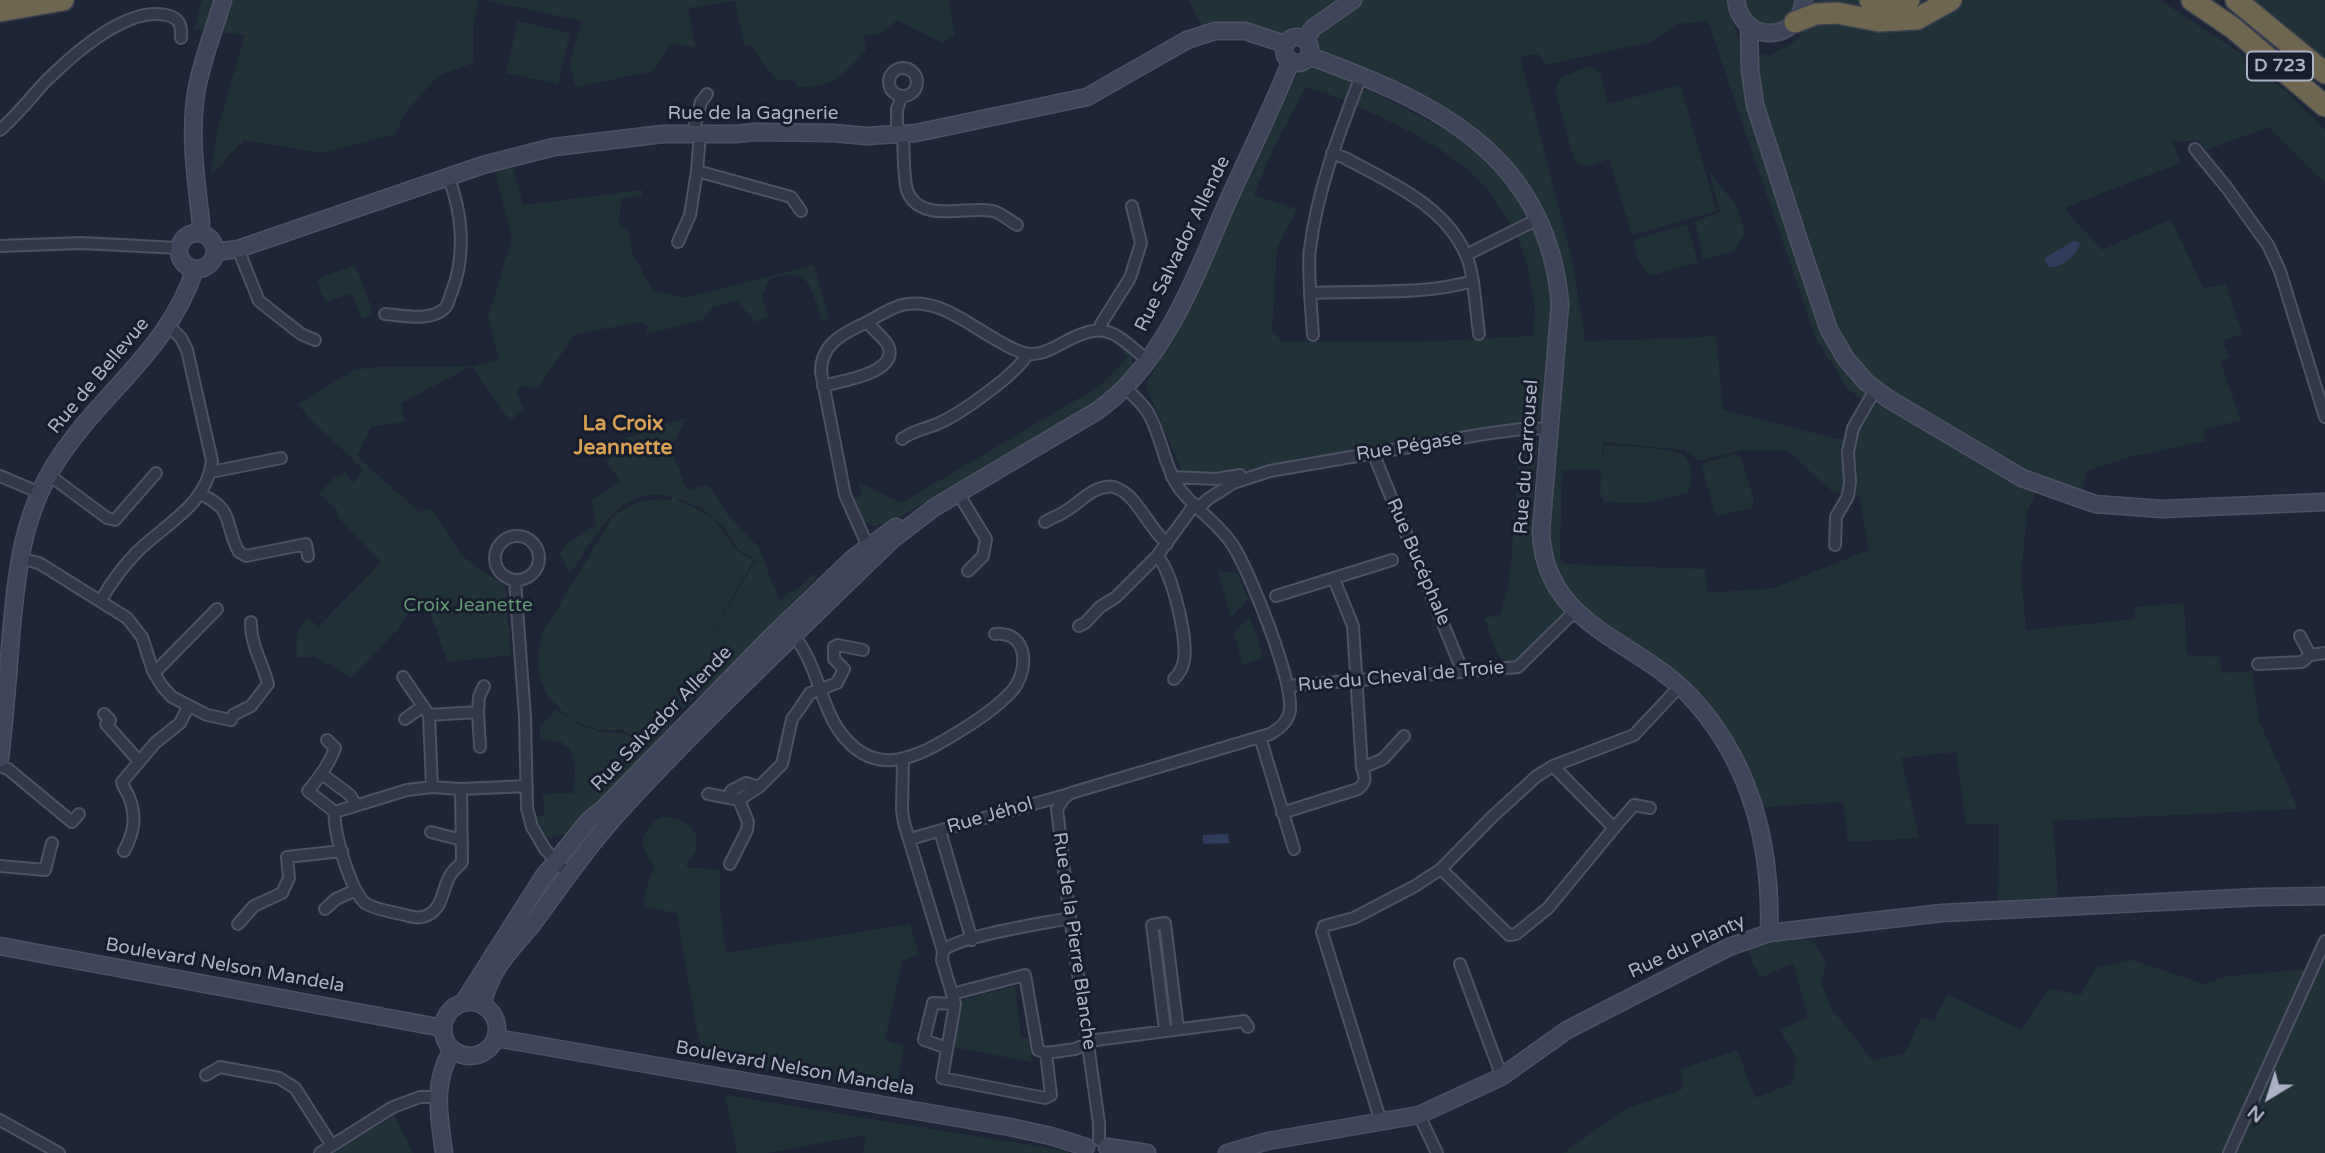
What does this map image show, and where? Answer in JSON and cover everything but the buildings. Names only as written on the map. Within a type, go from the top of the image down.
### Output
[{"type":"highway","points":[[0,11],[63,0]]},
{"type":"highway","points":[[1822,0],[1844,0]]},
{"type":"highway","points":[[1870,0],[1892,3],[1909,0]]},
{"type":"highway","points":[[1788,27],[1816,14],[1837,13],[1879,21],[1917,19],[1951,0]]},
{"type":"highway","points":[[2176,0],[2215,26],[2233,28]]},
{"type":"highway","name":"D 723","points":[[2192,0],[2233,28],[2325,106]]},
{"type":"highway","name":"D 723","points":[[2236,0],[2325,73]]},
{"type":"street","points":[[200,233],[194,107],[198,83],[223,0]]},
{"type":"street","points":[[1305,39],[1313,28],[1353,0]]},
{"type":"street","points":[[1737,0],[1740,15],[1749,26],[1760,32],[1788,27]]},
{"type":"street","points":[[1750,69],[1756,53],[1788,27],[1803,9],[1804,0]]},
{"type":"street","points":[[0,130],[48,80],[103,33],[123,21],[159,13],[172,16],[182,27],[181,38]]},
{"type":"street","points":[[1749,26],[1750,69],[1755,105],[1829,330],[1851,367],[1875,390],[2022,478],[2095,503],[2162,509],[2325,502]]},
{"type":"street","name":"Rue de la Gagnerie","points":[[215,252],[238,248],[496,161],[554,147],[696,133],[833,132],[900,135],[1087,97],[1187,40],[1215,31],[1245,31],[1285,44]]},
{"type":"street","points":[[1294,37],[1305,39],[1310,45],[1309,56],[1303,62],[1291,61],[1284,52],[1285,44],[1294,37]]},
{"type":"street","name":"Rue du Carrousel","points":[[1309,56],[1361,76],[1426,107],[1482,144],[1517,179],[1540,218],[1556,267],[1560,304],[1548,429],[1542,547],[1549,575],[1561,595],[1596,629],[1657,667],[1680,686],[1717,730],[1732,754],[1748,788],[1766,855],[1769,933]]},
{"type":"street","name":"Rue Salvador Allende","points":[[463,1003],[535,889],[589,820],[870,552],[893,539],[935,508],[1097,411],[1125,387],[1167,332],[1291,61]]},
{"type":"street","points":[[1313,335],[1309,250],[1332,153],[1361,76]]},
{"type":"street","points":[[678,242],[690,215],[697,171],[696,133],[701,102],[707,93]]},
{"type":"street","points":[[902,96],[897,109],[900,135],[907,190],[915,202],[926,209],[993,211],[1017,225]]},
{"type":"street","points":[[2195,149],[2227,188],[2267,245],[2280,271],[2325,417]]},
{"type":"street","points":[[1332,153],[1419,199],[1451,231],[1466,255],[1473,281],[1479,334]]},
{"type":"street","points":[[697,171],[791,197],[801,211]]},
{"type":"street","points":[[385,314],[421,317],[443,310],[448,303],[457,280],[461,239],[457,204],[448,176]]},
{"type":"street","points":[[1100,330],[1130,278],[1141,243],[1132,206]]},
{"type":"street","points":[[1466,255],[1540,218]]},
{"type":"street","points":[[200,233],[209,238],[215,252],[210,264],[195,269],[182,262],[179,248],[187,236],[200,233]]},
{"type":"street","points":[[0,246],[81,243],[179,248]]},
{"type":"street","points":[[238,248],[259,301],[301,334],[315,340]]},
{"type":"street","name":"Rue de Bellevue","points":[[0,758],[18,558],[26,527],[49,475],[82,426],[169,326],[195,269]]},
{"type":"street","points":[[1310,293],[1384,292],[1449,287],[1473,281]]},
{"type":"street","points":[[870,552],[845,495],[823,386],[821,362],[830,344],[843,334],[899,306],[929,304],[1027,354],[1050,350],[1082,332],[1100,330],[1115,334],[1147,360]]},
{"type":"street","points":[[823,386],[874,373],[886,363],[889,350],[887,345],[868,322]]},
{"type":"street","points":[[101,600],[138,551],[182,515],[200,494],[211,472],[212,461],[187,350],[181,338],[169,326]]},
{"type":"street","points":[[902,439],[908,434],[940,423],[1001,382],[1027,354]]},
{"type":"street","points":[[1071,793],[1270,734],[1286,721],[1290,712],[1288,686],[1247,570],[1224,534],[1185,496],[1172,477],[1148,412],[1125,387]]},
{"type":"street","points":[[1835,545],[1836,517],[1848,496],[1848,452],[1853,428],[1875,390]]},
{"type":"street","name":"Rue Pégase","points":[[1079,626],[1116,597],[1157,556],[1197,506],[1233,483],[1270,471],[1373,453],[1484,434],[1529,428],[1548,429]]},
{"type":"street","name":"Rue Bucéphale","points":[[1373,453],[1462,670]]},
{"type":"street","points":[[211,472],[281,458]]},
{"type":"street","name":"Rue Pégase","points":[[1172,477],[1217,480],[1256,471],[1270,471]]},
{"type":"street","points":[[49,475],[107,519],[115,520],[156,473]]},
{"type":"street","points":[[0,476],[40,493]]},
{"type":"street","points":[[1045,522],[1091,494],[1110,487],[1123,491],[1130,497],[1153,531],[1167,544]]},
{"type":"street","points":[[200,494],[219,504],[225,511],[239,552],[246,556],[306,544],[308,556]]},
{"type":"street","points":[[958,494],[986,539],[983,556],[968,571]]},
{"type":"street","points":[[517,536],[533,543],[540,559],[532,575],[515,581],[500,573],[495,553],[501,543],[517,536]]},
{"type":"street","points":[[1157,556],[1169,577],[1185,643],[1184,662],[1174,679]]},
{"type":"street","points":[[18,558],[38,563],[127,618],[137,629],[153,671],[162,686],[172,697],[207,715],[231,720],[233,715],[251,706],[268,684],[263,663],[250,637],[251,622]]},
{"type":"street","points":[[1276,596],[1392,560]]},
{"type":"street","points":[[1282,813],[1364,785],[1353,626],[1334,579]]},
{"type":"street","points":[[515,581],[525,717],[527,808],[532,827],[545,849],[568,874]]},
{"type":"street","points":[[153,671],[159,669],[217,608]]},
{"type":"street","name":"Rue du Cheval de Troie","points":[[1288,686],[1518,667],[1575,611]]},
{"type":"street","points":[[789,630],[808,657],[837,728],[848,741],[870,756],[903,760],[930,749],[983,716],[1018,684],[1022,677],[1024,656],[1019,643],[1012,636],[996,634]]},
{"type":"street","name":"Rue Salvador Allende","points":[[482,1005],[496,967],[531,926],[568,874],[619,812],[789,630]]},
{"type":"street","points":[[2300,636],[2310,655]]},
{"type":"street","points":[[708,794],[734,799],[759,787],[782,764],[792,719],[810,693],[837,683],[844,673],[844,669],[834,659],[834,647],[838,645],[863,650]]},
{"type":"street","points":[[2258,664],[2302,662],[2310,655],[2325,653]]},
{"type":"street","points":[[403,677],[426,710],[432,787]]},
{"type":"street","points":[[480,747],[478,712],[479,697],[484,686]]},
{"type":"street","points":[[1381,1122],[1322,932],[1324,926],[1353,918],[1415,886],[1441,869],[1537,776],[1552,766],[1634,735],[1680,686]]},
{"type":"street","points":[[124,851],[132,837],[135,824],[129,797],[122,782],[138,760],[180,723],[188,707]]},
{"type":"street","points":[[405,719],[426,710],[478,712]]},
{"type":"street","points":[[104,713],[110,720],[106,724],[138,760]]},
{"type":"street","points":[[1362,768],[1382,759],[1404,736]]},
{"type":"street","points":[[1260,737],[1294,849]]},
{"type":"street","points":[[327,740],[335,748],[322,774],[308,791],[334,812]]},
{"type":"street","points":[[903,760],[902,810],[943,951],[942,960],[953,999],[942,1078],[1045,1098],[1051,1094],[1046,1053]]},
{"type":"street","points":[[0,765],[72,822],[79,814]]},
{"type":"street","points":[[1552,766],[1614,828]]},
{"type":"street","points":[[322,774],[349,794],[356,805]]},
{"type":"street","points":[[334,812],[407,790],[432,787],[461,789],[527,786]]},
{"type":"street","points":[[334,812],[333,820],[342,851],[356,890],[365,902],[419,918],[426,917],[440,902],[450,874],[462,862],[461,789]]},
{"type":"street","name":"Rue Jéhol","points":[[910,839],[1071,793]]},
{"type":"street","name":"Rue de la Pierre Blanche","points":[[1071,793],[1064,798],[1057,814],[1099,1123],[1097,1148]]},
{"type":"street","points":[[730,864],[747,830],[748,822],[734,799]]},
{"type":"street","points":[[1441,869],[1505,932],[1516,934],[1548,908],[1634,805],[1650,808]]},
{"type":"street","points":[[940,831],[972,940]]},
{"type":"street","points":[[431,832],[462,840]]},
{"type":"street","points":[[0,866],[45,870],[52,843]]},
{"type":"street","points":[[241,921],[254,906],[282,893],[289,878],[287,857],[342,851]]},
{"type":"street","points":[[325,909],[336,899],[356,890]]},
{"type":"street","name":"Rue du Planty","points":[[1227,1153],[1268,1141],[1419,1115],[1502,1077],[1567,1030],[1729,947],[1769,933],[1942,913],[2325,896]]},
{"type":"street","points":[[943,951],[951,945],[1070,918]]},
{"type":"street","points":[[1165,1030],[1152,925],[1165,923],[1178,1029]]},
{"type":"street","points":[[0,932],[0,946]]},
{"type":"street","points":[[2229,1153],[2325,941]]},
{"type":"street","name":"Boulevard Nelson Mandela","points":[[0,946],[443,1028]]},
{"type":"street","points":[[1460,964],[1502,1077]]},
{"type":"street","points":[[947,1048],[924,1040],[933,1003],[1025,975],[1034,1039],[1038,1050],[1046,1053],[1075,1049],[1096,1040],[1165,1030],[1244,1021],[1248,1027]]},
{"type":"street","points":[[463,1003],[482,1005],[495,1017],[497,1029],[496,1038],[489,1049],[477,1056],[464,1056],[452,1050],[445,1040],[443,1028],[450,1011],[463,1003]]},
{"type":"street","name":"Boulevard Nelson Mandela","points":[[496,1038],[1010,1127],[1097,1148],[1147,1153]]},
{"type":"street","points":[[444,1153],[438,1097],[441,1073],[452,1050]]},
{"type":"street","points":[[206,1075],[219,1067],[279,1078],[295,1088],[331,1144]]},
{"type":"street","points":[[320,1153],[405,1101],[438,1097]]},
{"type":"street","points":[[1419,1115],[1437,1153]]},
{"type":"street","points":[[0,1120],[59,1153]]},
{"type":"green space","points":[[202,0],[479,0],[473,28],[473,63],[439,75],[407,110],[395,134],[324,153],[244,140],[210,176],[218,128],[245,35],[194,29]]},
{"type":"green space","points":[[484,0],[949,0],[955,35],[942,43],[897,20],[881,34],[864,35],[866,50],[836,78],[820,85],[797,87],[793,80],[776,80],[751,46],[744,45],[735,1],[688,8],[695,47],[670,44],[654,71],[576,87],[569,65],[582,21]]},
{"type":"green space","points":[[1189,0],[1725,0],[1742,49],[1769,56],[1794,41],[1807,28],[1814,0],[2160,0],[2237,51],[2287,92],[2325,130],[2325,183],[2269,127],[2206,150],[2199,140],[2172,142],[2181,163],[2064,208],[2102,250],[2171,219],[2203,288],[2226,284],[2242,334],[2223,341],[2229,358],[2220,361],[2241,420],[2203,430],[2206,441],[2130,457],[2086,471],[2082,494],[2041,482],[2027,512],[2021,575],[2026,630],[2135,619],[2134,607],[2184,603],[2187,655],[2220,657],[2221,673],[2252,671],[2259,720],[2298,809],[2053,821],[2058,897],[1998,900],[1999,824],[1966,824],[1956,752],[1901,758],[1919,838],[1848,842],[1843,802],[1764,807],[1732,739],[1699,694],[1657,658],[1587,614],[1559,579],[1547,537],[1564,347],[1564,288],[1558,247],[1535,197],[1512,164],[1491,144],[1453,116],[1393,83],[1314,48],[1231,24],[1202,27]],"holes":[[[1708,21],[1815,337],[1848,389],[1873,407],[1856,434],[1838,439],[1723,410],[1716,335],[1585,341],[1573,263],[1520,57],[1539,54],[1546,65],[1651,42],[1677,24]],[[1603,442],[1684,450],[1700,461],[1741,450],[1787,450],[1833,492],[1859,496],[1869,550],[1773,588],[1708,593],[1705,569],[1564,564],[1560,559],[1562,470],[1602,470],[1600,492],[1604,502],[1647,503],[1688,493],[1690,488],[1690,466],[1681,454],[1604,445],[1602,467]]]},
{"type":"green space","points":[[1743,0],[1796,0],[1793,14],[1773,29],[1750,21]]},
{"type":"green space","points":[[2251,0],[2325,0],[2325,58],[2315,49]]},
{"type":"green space","points":[[518,21],[570,33],[558,84],[506,73]]},
{"type":"green space","points":[[1306,66],[1348,79],[1352,88],[1346,100],[1306,87],[1273,149],[1254,195],[1297,209],[1277,248],[1272,331],[1283,342],[1437,341],[1533,336],[1535,308],[1528,267],[1517,234],[1529,228],[1538,236],[1553,301],[1548,376],[1539,420],[1406,440],[1215,476],[1182,471],[1146,386],[1196,288],[1290,89],[1299,72]]},
{"type":"green space","points":[[1590,66],[1600,72],[1608,104],[1680,85],[1717,211],[1632,235],[1609,159],[1585,167],[1575,163],[1555,89],[1561,77]]},
{"type":"green space","points":[[1368,89],[1455,135],[1496,168],[1526,210],[1526,216],[1511,226],[1491,194],[1462,165],[1410,131],[1355,105],[1361,91]]},
{"type":"green space","points":[[513,168],[523,205],[643,190],[641,196],[621,199],[619,226],[628,229],[633,255],[653,290],[684,298],[814,265],[829,319],[822,321],[807,282],[793,275],[769,279],[762,296],[768,317],[754,322],[738,300],[713,307],[703,320],[647,334],[647,326],[642,322],[575,334],[538,388],[518,386],[517,394],[524,409],[510,421],[472,366],[499,360],[488,317],[512,238],[495,172]]},
{"type":"green space","points":[[1709,170],[1736,206],[1745,232],[1735,251],[1703,260],[1695,221],[1720,212]]},
{"type":"green space","points":[[1687,224],[1698,262],[1653,275],[1648,273],[1639,260],[1633,240]]},
{"type":"green space","points":[[355,265],[372,309],[372,316],[362,319],[352,293],[325,302],[317,279]]},
{"type":"green space","points":[[1117,343],[1132,355],[1133,366],[1111,394],[891,522],[875,526],[860,516],[853,498],[862,496],[858,482],[901,503],[1107,380],[1125,360],[1126,356]]},
{"type":"green space","name":"Croix Jeanette","points":[[472,366],[401,403],[405,422],[371,427],[357,456],[419,512],[432,509],[462,556],[505,586],[511,655],[448,662],[424,601],[415,603],[397,630],[351,678],[330,663],[327,665],[315,657],[297,657],[297,636],[308,617],[318,627],[381,562],[336,515],[339,512],[319,494],[335,477],[345,473],[353,483],[364,470],[310,419],[298,404],[354,370],[375,367]]},
{"type":"green space","points":[[686,418],[671,449],[687,490],[708,485],[727,514],[759,548],[779,600],[804,584],[814,573],[816,578],[707,691],[694,698],[677,715],[629,772],[569,833],[549,838],[539,829],[535,816],[544,816],[543,794],[574,793],[575,766],[570,748],[563,746],[563,742],[540,740],[540,726],[556,709],[583,727],[605,733],[622,733],[645,745],[648,741],[645,744],[621,729],[595,729],[572,718],[552,701],[545,690],[538,662],[542,634],[612,518],[639,502],[671,500],[672,497],[654,495],[638,498],[623,506],[599,531],[570,574],[560,554],[563,547],[596,525],[592,500],[621,481],[606,462],[624,439]],"holes":[[[678,498],[702,508],[724,528],[738,549],[756,560],[689,671],[754,560],[736,550],[718,524],[704,512],[677,500]]]},
{"type":"green space","points":[[1520,439],[1538,440],[1532,508],[1535,549],[1550,590],[1565,611],[1564,616],[1515,662],[1504,662],[1498,655],[1484,618],[1500,615],[1508,587]]},
{"type":"green space","points":[[1736,454],[1741,458],[1754,500],[1752,508],[1716,516],[1701,464]]},
{"type":"green space","points":[[1218,571],[1237,573],[1248,599],[1231,618]]},
{"type":"green space","points":[[1249,616],[1263,658],[1243,665],[1234,633]]},
{"type":"green space","points":[[661,817],[683,822],[696,836],[695,852],[685,867],[720,870],[720,910],[726,953],[910,924],[919,955],[902,961],[885,1040],[904,1046],[895,1094],[705,1060],[697,1031],[677,913],[643,907],[648,882],[655,866],[645,852],[643,840],[648,828]]},
{"type":"green space","points":[[1786,934],[1814,942],[1826,964],[1821,983],[1832,1009],[1872,1060],[1905,1054],[1921,1018],[1934,1021],[1947,994],[2021,1030],[2049,989],[2081,995],[2096,967],[2133,960],[2204,984],[2229,976],[2320,968],[2325,959],[2325,1153],[1563,1153],[1627,1108],[1683,1089],[1681,1069],[1737,1050],[1755,1098],[1793,1083],[1796,1056],[1780,1030],[1808,1017],[1793,963],[1760,978],[1745,944]]},
{"type":"green space","points":[[1015,986],[1021,1038],[1028,1038],[1032,1062],[953,1047],[962,1000]]},
{"type":"green space","points":[[725,1095],[1069,1153],[863,1153],[866,1135],[766,1153],[737,1153]]},
{"type":"green space","points":[[394,1116],[413,1153],[333,1153]]},
{"type":"water","points":[[2074,241],[2080,243],[2072,256],[2064,263],[2049,267],[2046,257]]},
{"type":"water","points":[[1228,834],[1229,843],[1203,844],[1203,835]]},
{"type":"district","name":"La Croix Jeannette","points":[[623,436]]}]
